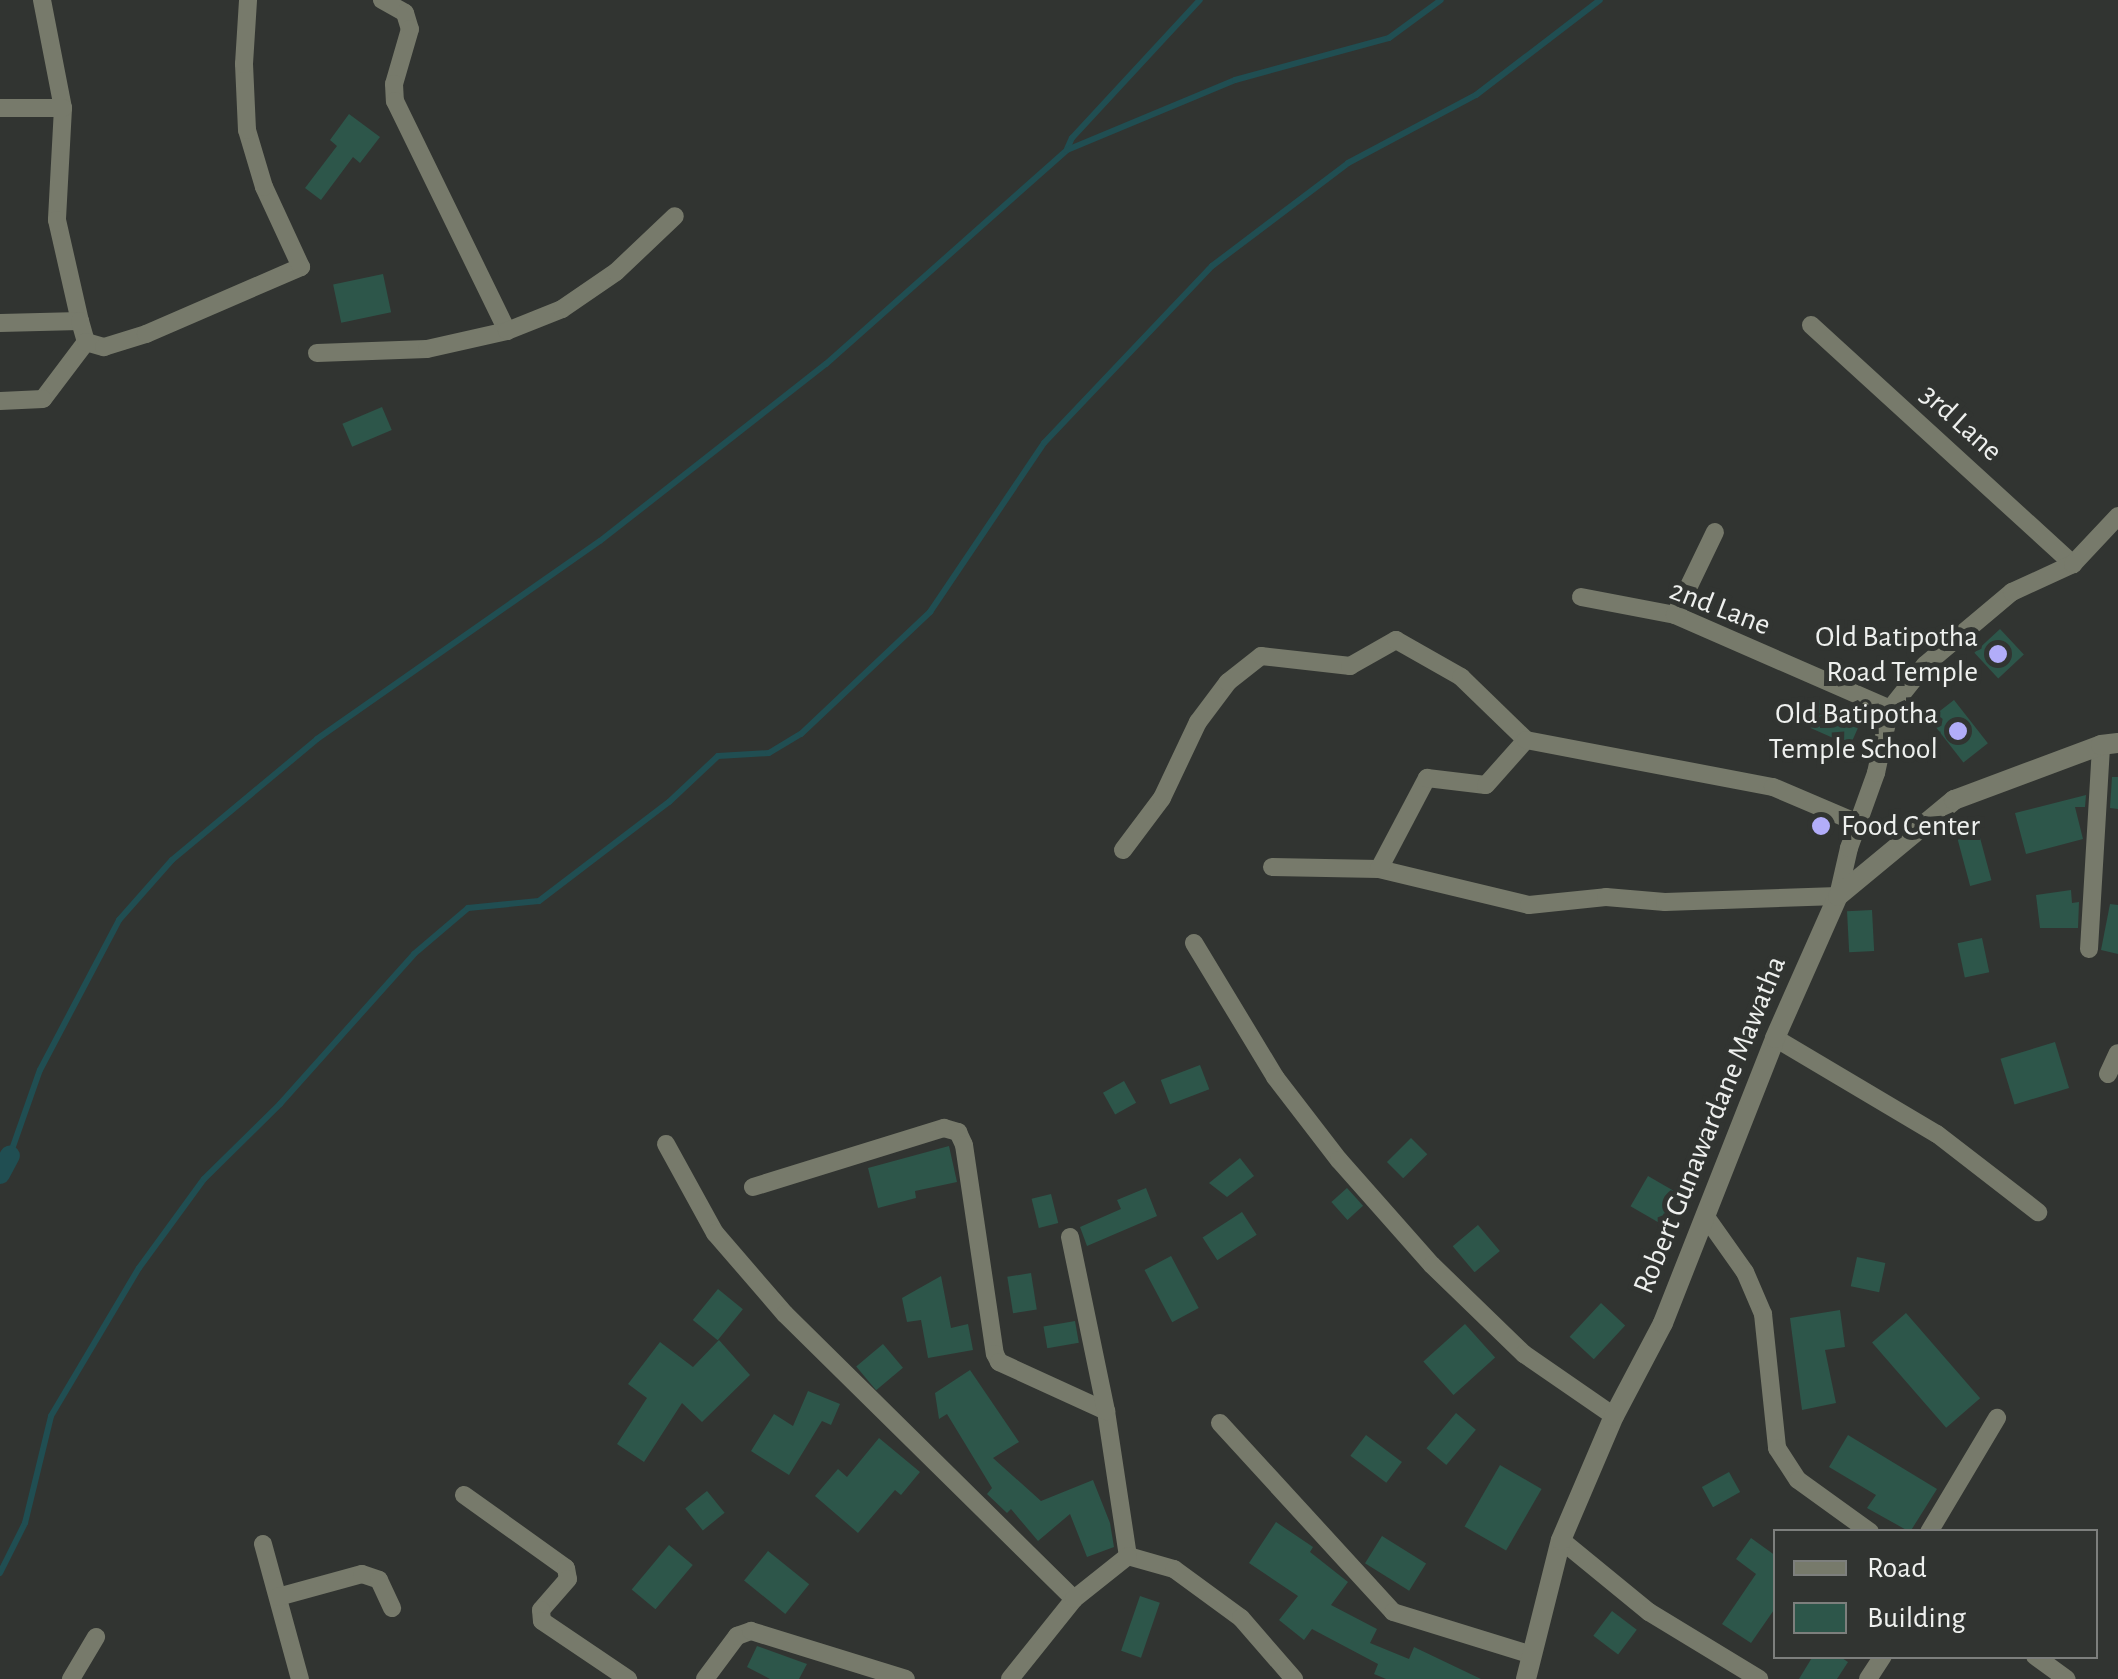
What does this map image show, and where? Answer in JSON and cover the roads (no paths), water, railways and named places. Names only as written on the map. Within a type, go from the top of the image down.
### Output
[{"type":"street","points":[[42,0],[63,108],[57,220],[86,342]]},
{"type":"street","points":[[86,342],[104,347],[146,334],[300,268],[264,187],[247,130],[244,64],[248,0]]},
{"type":"street","points":[[382,0],[405,13],[410,29],[394,84],[395,101],[507,331]]},
{"type":"street","points":[[0,108],[63,108]]},
{"type":"street","points":[[317,353],[427,348],[507,331],[562,309],[616,272],[674,216]]},
{"type":"street","points":[[0,323],[80,321]]},
{"type":"street","name":"3rd Lane","points":[[1811,324],[2073,564]]},
{"type":"street","points":[[0,402],[42,399],[86,342]]},
{"type":"street","points":[[1272,867],[1379,869],[1529,905],[1606,896],[1665,902],[1838,896],[1890,709],[1924,664],[2012,592],[2073,564],[2118,516]]},
{"type":"street","points":[[1675,615],[1715,532]]},
{"type":"street","name":"2nd Lane","points":[[1581,598],[1675,615],[1890,709]]},
{"type":"street","points":[[1123,850],[1162,798],[1198,722],[1228,682],[1262,656],[1350,666],[1396,640],[1461,677],[1526,740],[1773,788],[1858,823]]},
{"type":"street","points":[[1379,869],[1427,778],[1486,786],[1526,740]]},
{"type":"street","points":[[2089,949],[2110,744]]},
{"type":"street","name":"Robert Gunawardane Mawatha","points":[[1526,1679],[1561,1540],[1614,1416],[1663,1324],[1775,1038],[1838,896],[1954,800],[2110,744]]},
{"type":"street","points":[[1194,943],[1275,1078],[1339,1160],[1432,1264],[1524,1354],[1614,1416]]},
{"type":"street","points":[[1775,1038],[1937,1134],[2038,1212]]},
{"type":"street","points":[[2108,1074],[2118,1053]]},
{"type":"street","points":[[753,1188],[944,1128],[958,1132],[964,1145],[1000,1362],[1106,1410]]},
{"type":"street","points":[[666,1144],[715,1233],[786,1314],[1074,1599]]},
{"type":"street","points":[[1706,1218],[1746,1272],[1764,1314],[1777,1448],[1798,1480],[1866,1529]]},
{"type":"street","points":[[1070,1237],[1106,1410],[1128,1556]]},
{"type":"street","points":[[1931,1529],[1997,1418]]},
{"type":"street","points":[[1220,1423],[1392,1612],[1532,1656]]},
{"type":"street","points":[[464,1495],[566,1568],[568,1579],[542,1610],[542,1621],[628,1679]]},
{"type":"street","points":[[1561,1540],[1648,1612],[1759,1679]]},
{"type":"street","points":[[263,1544],[300,1679]]},
{"type":"street","points":[[1010,1679],[1074,1599],[1128,1556]]},
{"type":"street","points":[[1128,1556],[1174,1569],[1241,1618],[1294,1679]]},
{"type":"street","points":[[278,1597],[362,1574],[379,1580],[392,1608]]},
{"type":"street","points":[[705,1679],[737,1636],[752,1631],[906,1679]]},
{"type":"street","points":[[71,1679],[96,1636]]},
{"type":"street","points":[[2040,1659],[2067,1679]]},
{"type":"waterway","points":[[1067,149],[1072,138],[1200,0]]},
{"type":"waterway","points":[[10,1155],[40,1070],[119,920],[172,860],[317,739],[600,541],[826,364],[1067,150],[1235,80],[1389,38],[1441,0]]},
{"type":"waterway","points":[[0,1573],[25,1523],[51,1416],[139,1268],[204,1179],[280,1104],[414,954],[468,908],[539,901],[669,802],[718,756],[769,753],[801,734],[930,612],[1044,443],[1212,266],[1348,163],[1476,95],[1600,0]]},
{"type":"waterway","points":[[0,1174],[10,1155]]},
{"type":"place","name":"Old Batipotha Road Temple","points":[[1998,654]]},
{"type":"place","name":"Old Batipotha Temple School","points":[[1958,731]]},
{"type":"place","name":"Food Center","points":[[1821,826]]}]
